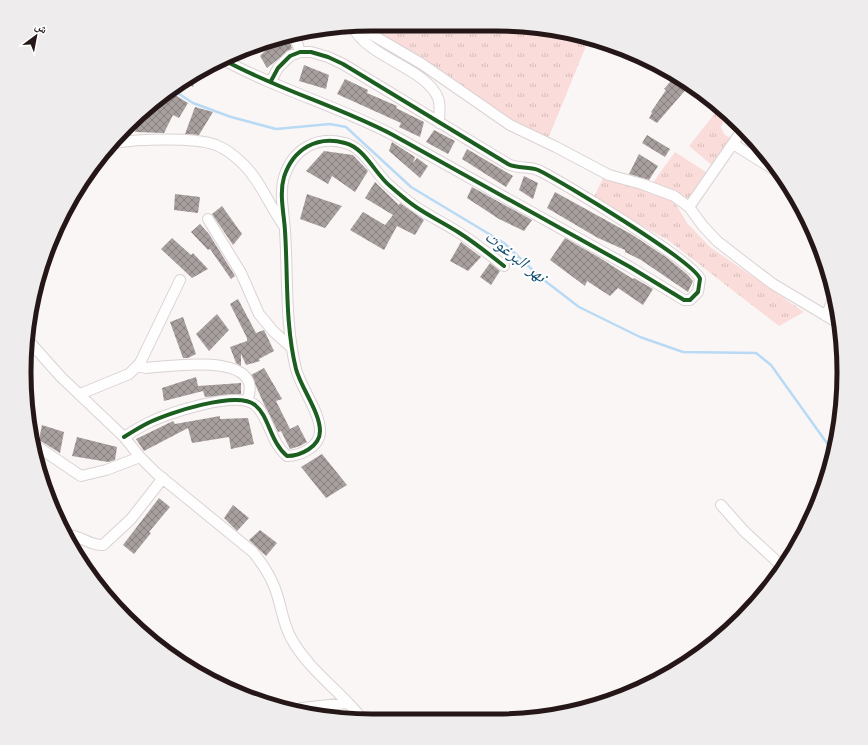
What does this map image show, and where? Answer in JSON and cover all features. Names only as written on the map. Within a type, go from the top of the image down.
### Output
[{"type":"street","points":[[366,31],[422,64],[510,125],[609,175],[674,196],[689,206],[702,226],[717,241],[773,284],[832,320]]},
{"type":"street","points":[[356,32],[364,42],[430,86],[438,98],[439,123]]},
{"type":"street","points":[[296,40],[300,52]]},
{"type":"street","points":[[229,62],[271,81],[368,122],[393,135],[630,266],[684,300],[690,300],[698,292],[700,279],[695,270],[645,234],[538,170],[512,166],[343,64],[311,52],[300,52],[290,56],[278,68],[271,81]]},
{"type":"street","points":[[689,206],[740,134]]},
{"type":"street","points":[[124,437],[148,423],[185,408],[227,401],[247,401],[259,409],[273,440],[287,456],[297,456],[314,446],[320,431],[316,417],[297,371],[289,338],[282,197],[284,177],[291,161],[305,147],[316,141],[331,140],[347,143],[362,154],[388,185],[416,207],[457,231],[504,266]]},
{"type":"street","points":[[120,142],[192,141],[214,144],[244,165],[284,226]]},
{"type":"street","points":[[733,144],[765,164]]},
{"type":"street","points":[[208,219],[241,273],[259,314],[274,332],[291,347]]},
{"type":"street","points":[[80,394],[122,377],[137,366],[146,351],[180,280]]},
{"type":"street","points":[[826,316],[830,306]]},
{"type":"street","points":[[32,345],[124,437],[140,457],[163,478],[253,552],[264,566],[274,585],[293,642],[312,668],[357,713]]},
{"type":"street","points":[[137,366],[146,368],[209,364],[235,369],[246,376],[250,384],[251,392],[247,401]]},
{"type":"street","points":[[40,448],[81,476],[106,470],[140,457]]},
{"type":"street","points":[[73,536],[96,545],[103,545],[131,518],[163,478]]},
{"type":"street","points":[[722,505],[744,531],[778,563]]},
{"type":"street","points":[[308,707],[347,703]]},
{"type":"green space","points":[[373,31],[518,32],[540,34],[587,44],[548,139],[500,114]]},
{"type":"green space","points":[[716,112],[724,120],[721,127],[724,134],[733,140],[714,167],[689,146]]},
{"type":"green space","points":[[675,152],[709,174],[689,200],[676,193],[652,184]]},
{"type":"green space","points":[[603,178],[646,189],[671,201],[677,206],[687,223],[710,247],[804,312],[779,326],[668,240],[593,199]]},
{"type":"building","points":[[290,42],[292,48],[267,68],[260,56],[269,47],[284,43]]},
{"type":"building","points":[[304,65],[329,75],[326,89],[299,81]]},
{"type":"building","points":[[345,79],[368,90],[367,93],[397,106],[396,108],[424,122],[420,137],[399,127],[401,123],[337,94]]},
{"type":"building","points":[[671,81],[686,90],[657,123],[649,118],[652,113],[651,112],[666,90],[664,89]]},
{"type":"building","points":[[195,82],[193,87],[190,85]]},
{"type":"building","points":[[175,95],[188,103],[179,118],[173,115],[164,133],[135,132],[137,125],[147,116]]},
{"type":"building","points":[[195,107],[213,112],[199,135],[185,134]]},
{"type":"building","points":[[434,130],[455,141],[448,154],[426,142]]},
{"type":"building","points":[[647,135],[670,149],[665,157],[642,143]]},
{"type":"building","points":[[392,142],[415,157],[413,163],[417,158],[428,166],[420,178],[389,151]]},
{"type":"building","points":[[467,149],[513,176],[506,187],[462,159]]},
{"type":"building","points":[[324,151],[353,155],[368,171],[355,192],[332,176],[328,184],[306,171]]},
{"type":"building","points":[[639,154],[658,166],[649,180],[629,174]]},
{"type":"building","points":[[524,176],[538,183],[533,199],[519,190]]},
{"type":"building","points":[[375,182],[399,205],[400,203],[424,220],[415,235],[397,226],[384,250],[350,230],[363,212],[385,225],[393,215],[365,198]]},
{"type":"building","points":[[472,187],[532,220],[524,231],[499,219],[467,198]]},
{"type":"building","points":[[555,192],[631,234],[666,257],[693,281],[688,292],[641,260],[625,252],[625,250],[598,238],[547,208]]},
{"type":"building","points":[[175,194],[200,197],[198,213],[174,210]]},
{"type":"building","points":[[307,194],[342,206],[325,228],[300,219]]},
{"type":"building","points":[[222,206],[242,234],[233,245],[212,214]]},
{"type":"building","points":[[200,224],[209,234],[235,276],[231,279],[210,249],[208,250],[191,232]]},
{"type":"building","points":[[172,238],[191,255],[193,253],[208,269],[192,278],[161,249]]},
{"type":"building","points":[[565,238],[633,279],[634,278],[653,289],[643,305],[618,288],[610,296],[587,281],[585,286],[550,260]]},
{"type":"building","points":[[461,242],[481,257],[468,271],[450,261]]},
{"type":"building","points":[[490,263],[500,271],[491,285],[480,277]]},
{"type":"building","points":[[238,299],[256,333],[264,330],[274,351],[259,359],[260,361],[246,365],[241,354],[241,366],[236,363],[230,347],[247,341],[247,338],[230,304]]},
{"type":"building","points":[[217,314],[229,330],[209,351],[196,334]]},
{"type":"building","points":[[183,317],[196,354],[188,358],[183,358],[170,322]]},
{"type":"building","points":[[264,368],[282,399],[276,401],[290,429],[298,425],[307,442],[300,446],[290,449],[281,431],[278,432],[264,404],[251,375]]},
{"type":"building","points":[[196,377],[198,386],[241,383],[241,394],[205,397],[203,391],[164,401],[162,388]]},
{"type":"building","points":[[220,416],[220,419],[248,418],[254,444],[231,449],[229,437],[192,443],[188,428],[144,451],[136,439],[173,421],[175,424]]},
{"type":"building","points":[[42,425],[64,432],[60,453],[39,440]]},
{"type":"building","points":[[77,437],[117,447],[115,460],[108,462],[72,456]]},
{"type":"building","points":[[322,454],[347,485],[326,498],[301,467]]},
{"type":"building","points":[[159,498],[170,507],[149,532],[151,533],[134,554],[123,545]]},
{"type":"building","points":[[233,505],[249,518],[237,531],[224,518]]},
{"type":"building","points":[[260,530],[277,543],[266,556],[249,540]]},
{"type":"waterway","name":"نهر البرغوت","points":[[178,93],[193,103],[231,117],[276,129],[330,124],[346,127],[411,187],[504,243],[540,277],[579,307],[640,337],[683,352],[756,353],[771,365],[829,445]]},
{"type":"cycle path","points":[[229,63],[243,70],[351,115],[393,135],[630,267],[684,300],[690,300],[698,292],[700,279],[693,270],[676,256],[626,222],[538,170],[508,164],[343,64],[328,57],[311,52],[300,52],[290,56],[278,68],[271,81]]},
{"type":"cycle path","points":[[124,437],[148,423],[171,414],[219,401],[234,400],[246,401],[255,405],[260,410],[277,444],[287,456],[292,456],[308,450],[317,442],[320,431],[317,416],[298,376],[292,352],[288,318],[285,231],[282,197],[284,177],[288,167],[293,159],[307,146],[325,141],[335,141],[352,146],[358,150],[385,181],[406,200],[464,236],[504,266]]}]
